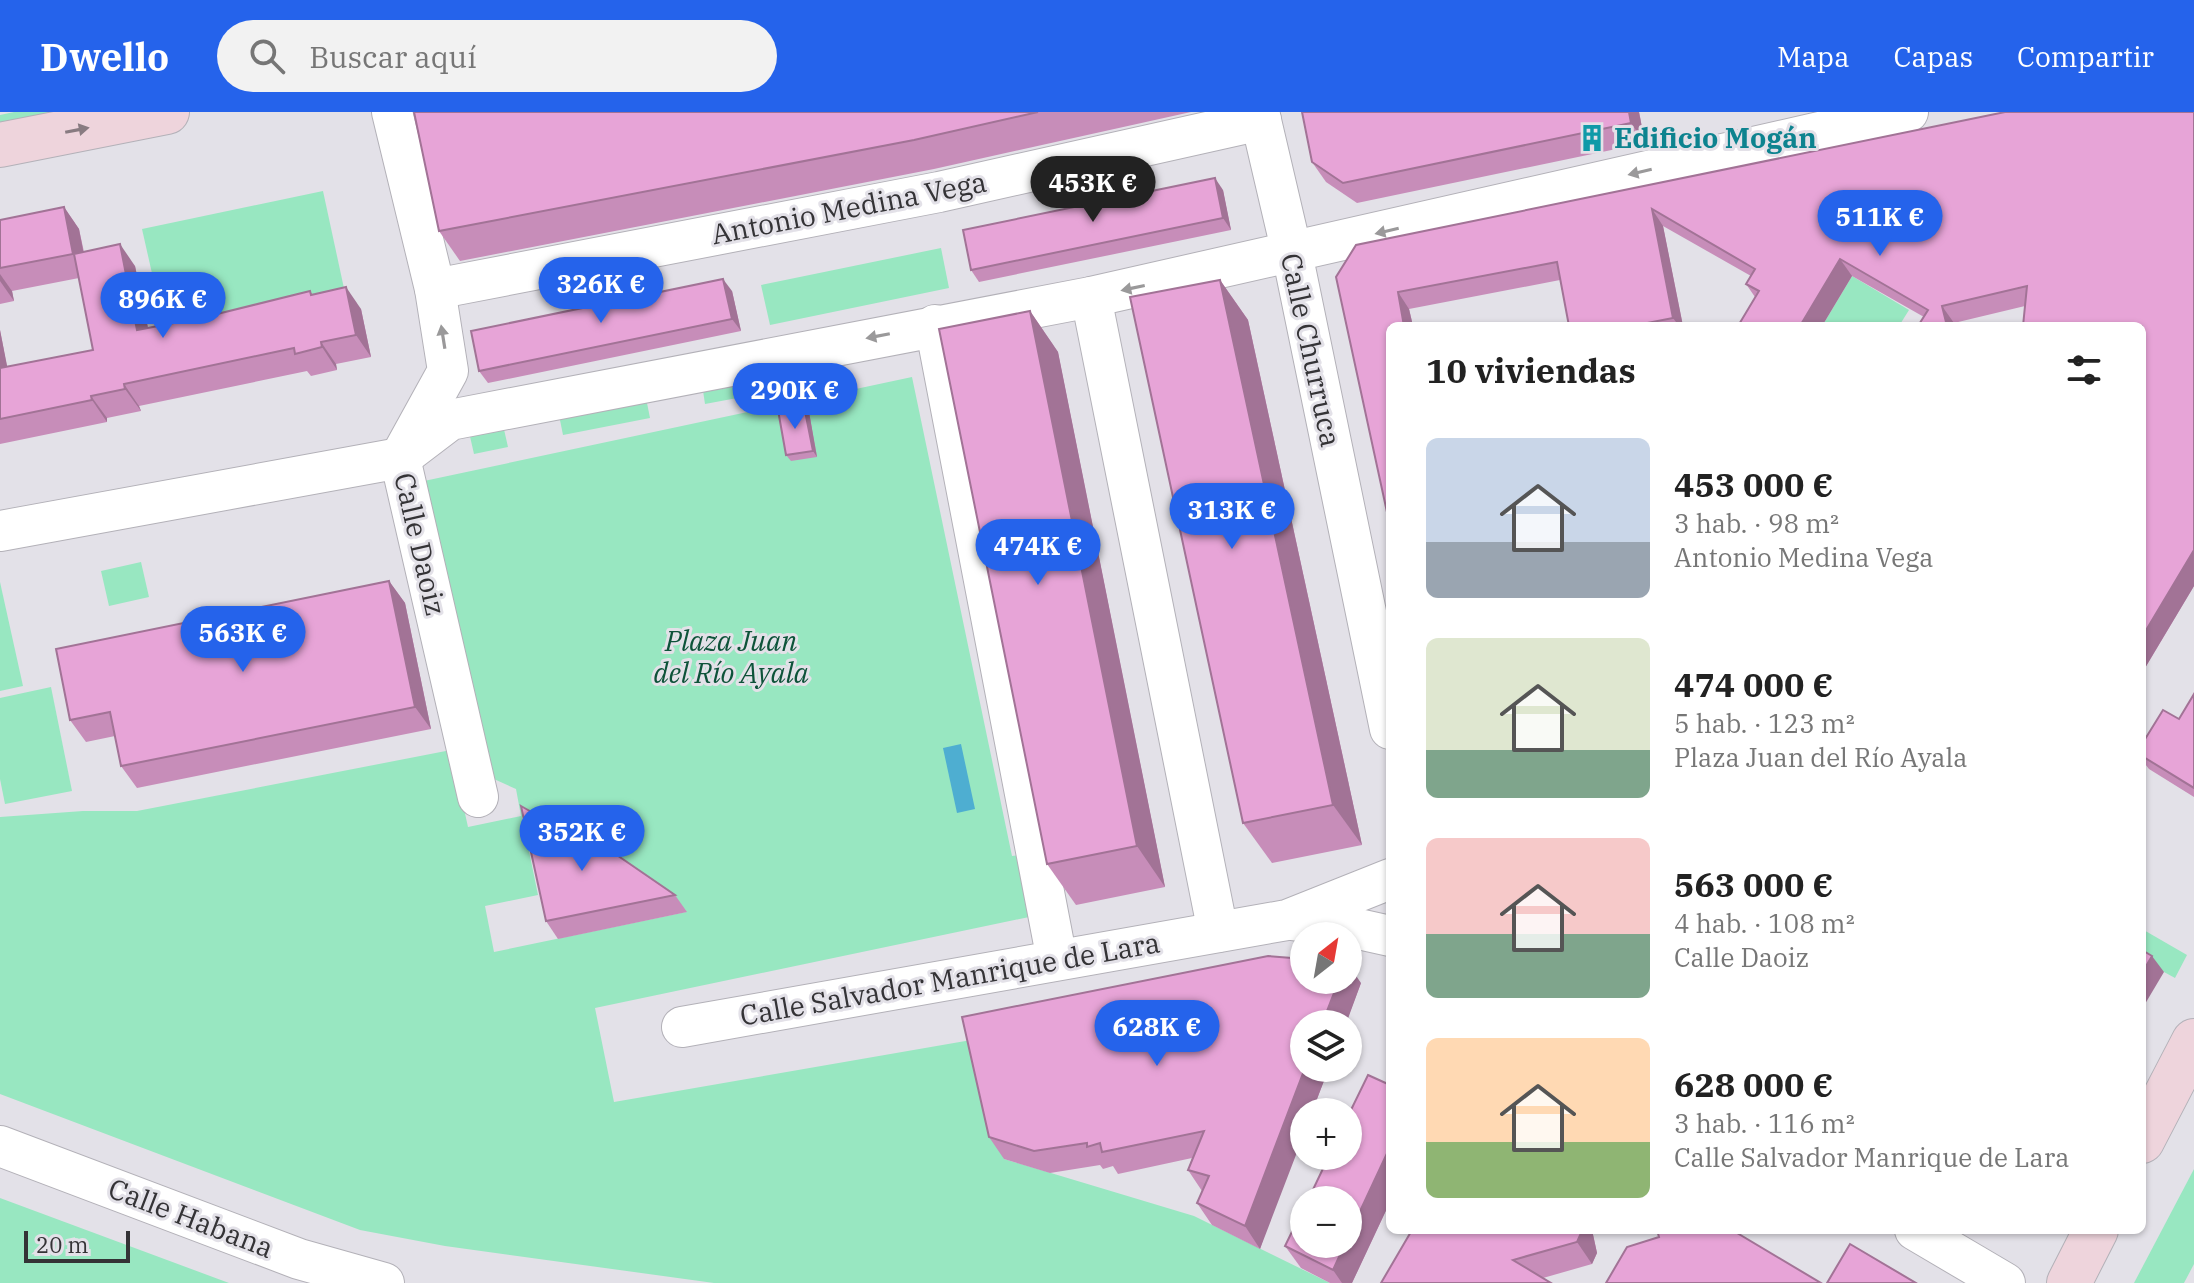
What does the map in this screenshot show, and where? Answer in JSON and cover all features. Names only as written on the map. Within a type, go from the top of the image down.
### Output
[{"type":"street","points":[[0,145],[167,112]]},
{"type":"street","name":"Calle Daoiz","points":[[392,112],[435,289],[448,371],[400,458],[478,797]]},
{"type":"street","points":[[0,531],[400,458],[450,420],[1091,297],[1886,114]]},
{"type":"street","name":"Calle Churruca","points":[[1260,116],[1292,253],[1386,710]]},
{"type":"street","name":"Antonio Medina Vega","points":[[435,289],[939,192],[1260,116]]},
{"type":"street","points":[[1091,297],[1218,932]]},
{"type":"street","points":[[935,325],[1057,960]]},
{"type":"street","name":"Calle Salvador Manrique de Lara","points":[[682,1027],[1287,920],[1386,881]]},
{"type":"street","name":"Calle Salvador Manrique de Lara","points":[[1287,920],[1386,935]]},
{"type":"street","points":[[2146,1133],[2194,1041]]},
{"type":"street","name":"Calle Habana","points":[[0,1146],[299,1259],[384,1283]]},
{"type":"street","points":[[1922,1234],[2005,1283]]},
{"type":"street","points":[[2069,1283],[2094,1234]]},
{"type":"green space","points":[[56,112],[0,124],[0,115]]},
{"type":"green space","points":[[323,191],[345,293],[165,331],[142,229]]},
{"type":"green space","points":[[941,248],[949,288],[770,325],[761,285]]},
{"type":"green space","points":[[1852,276],[1909,310],[1902,322],[1824,322]]},
{"type":"green space","points":[[765,372],[769,392],[705,404],[702,384]]},
{"type":"green space","name":"Plaza Juan del Río Ayala","points":[[912,377],[1012,856],[1020,855],[1034,916],[595,1008],[614,1102],[977,1039],[1004,1159],[1194,1216],[1330,1283],[714,1283],[445,1246],[360,1230],[0,1094],[0,817],[137,811],[451,750],[468,827],[521,816],[516,789],[485,775],[424,481]],"holes":[[[522,817],[686,912],[494,952],[485,906],[538,895]]]},
{"type":"green space","points":[[646,398],[650,418],[563,435],[559,415]]},
{"type":"green space","points":[[503,425],[508,447],[474,454],[469,432]]},
{"type":"green space","points":[[141,562],[149,597],[109,606],[101,571]]},
{"type":"green space","points":[[0,582],[23,686],[0,691]]},
{"type":"green space","points":[[51,687],[72,791],[5,804],[0,779],[0,698]]},
{"type":"green space","points":[[2146,931],[2187,955],[2175,978],[2146,962]]},
{"type":"green space","points":[[2194,1169],[2194,1264],[2184,1283],[2134,1283]]},
{"type":"green space","points":[[0,1198],[229,1283],[0,1283]]},
{"type":"water","points":[[961,744],[975,809],[957,813],[943,748]]},
{"type":"building","points":[[414,112],[1038,112],[914,140],[439,231]]},
{"type":"building","points":[[1302,112],[1629,112],[1631,123],[1343,183],[1312,162]]},
{"type":"building","points":[[2005,112],[2194,112],[2194,550],[2146,630],[2146,322],[2023,322],[2027,286],[1942,306],[1946,322],[1920,322],[1928,310],[1840,259],[1802,322],[1740,322],[1759,291],[1746,284],[1755,269],[1652,209],[1673,318],[1652,322],[1568,322],[1557,262],[1398,292],[1403,322],[1386,322],[1386,508],[1336,277],[1356,245]]},
{"type":"building","points":[[1215,178],[1223,218],[971,270],[963,230]]},
{"type":"building","points":[[64,207],[73,254],[0,268],[0,220]]},
{"type":"building","points":[[120,244],[137,330],[310,291],[311,295],[346,287],[356,335],[321,342],[322,347],[295,354],[294,348],[124,384],[125,389],[91,396],[92,400],[0,419],[0,368],[93,350],[74,254]]},
{"type":"building","points":[[723,279],[732,319],[479,371],[471,331]]},
{"type":"building","points":[[1220,280],[1333,805],[1243,823],[1130,297]]},
{"type":"building","points":[[1030,311],[1137,846],[1047,864],[939,329]]},
{"type":"building","points":[[804,406],[813,451],[786,455],[778,410]]},
{"type":"building","points":[[389,581],[415,707],[121,766],[110,712],[70,720],[56,649]]},
{"type":"building","points":[[2194,694],[2194,788],[2146,758],[2146,738],[2163,710],[2179,719]]},
{"type":"building","points":[[521,806],[589,845],[592,838],[675,895],[546,921]]},
{"type":"building","points":[[2146,952],[2152,956],[2146,966]]},
{"type":"building","points":[[1268,956],[1290,958],[1290,994],[1334,994],[1327,1010],[1290,1010],[1290,1082],[1300,1082],[1294,1098],[1290,1098],[1290,1108],[1245,1226],[1197,1203],[1209,1176],[1188,1170],[1204,1131],[1102,1152],[1100,1143],[1087,1147],[1087,1143],[1034,1151],[989,1137],[962,1017]]},
{"type":"building","points":[[1368,1075],[1386,1083],[1386,1156],[1362,1207],[1362,1186],[1315,1186],[1322,1170],[1362,1170],[1362,1098],[1357,1098]]},
{"type":"building","points":[[1410,1234],[1581,1234],[1577,1242],[1513,1260],[1551,1283],[1381,1283]]},
{"type":"building","points":[[1658,1234],[1739,1234],[1821,1283],[1606,1283],[1627,1247],[1659,1237]]},
{"type":"building","points":[[1850,1244],[1916,1283],[1827,1283]]},
{"type":"building","points":[[1309,1258],[1339,1258],[1333,1270]]},
{"type":"place","name":"Edificio Mogán","points":[[1592,138]]}]
